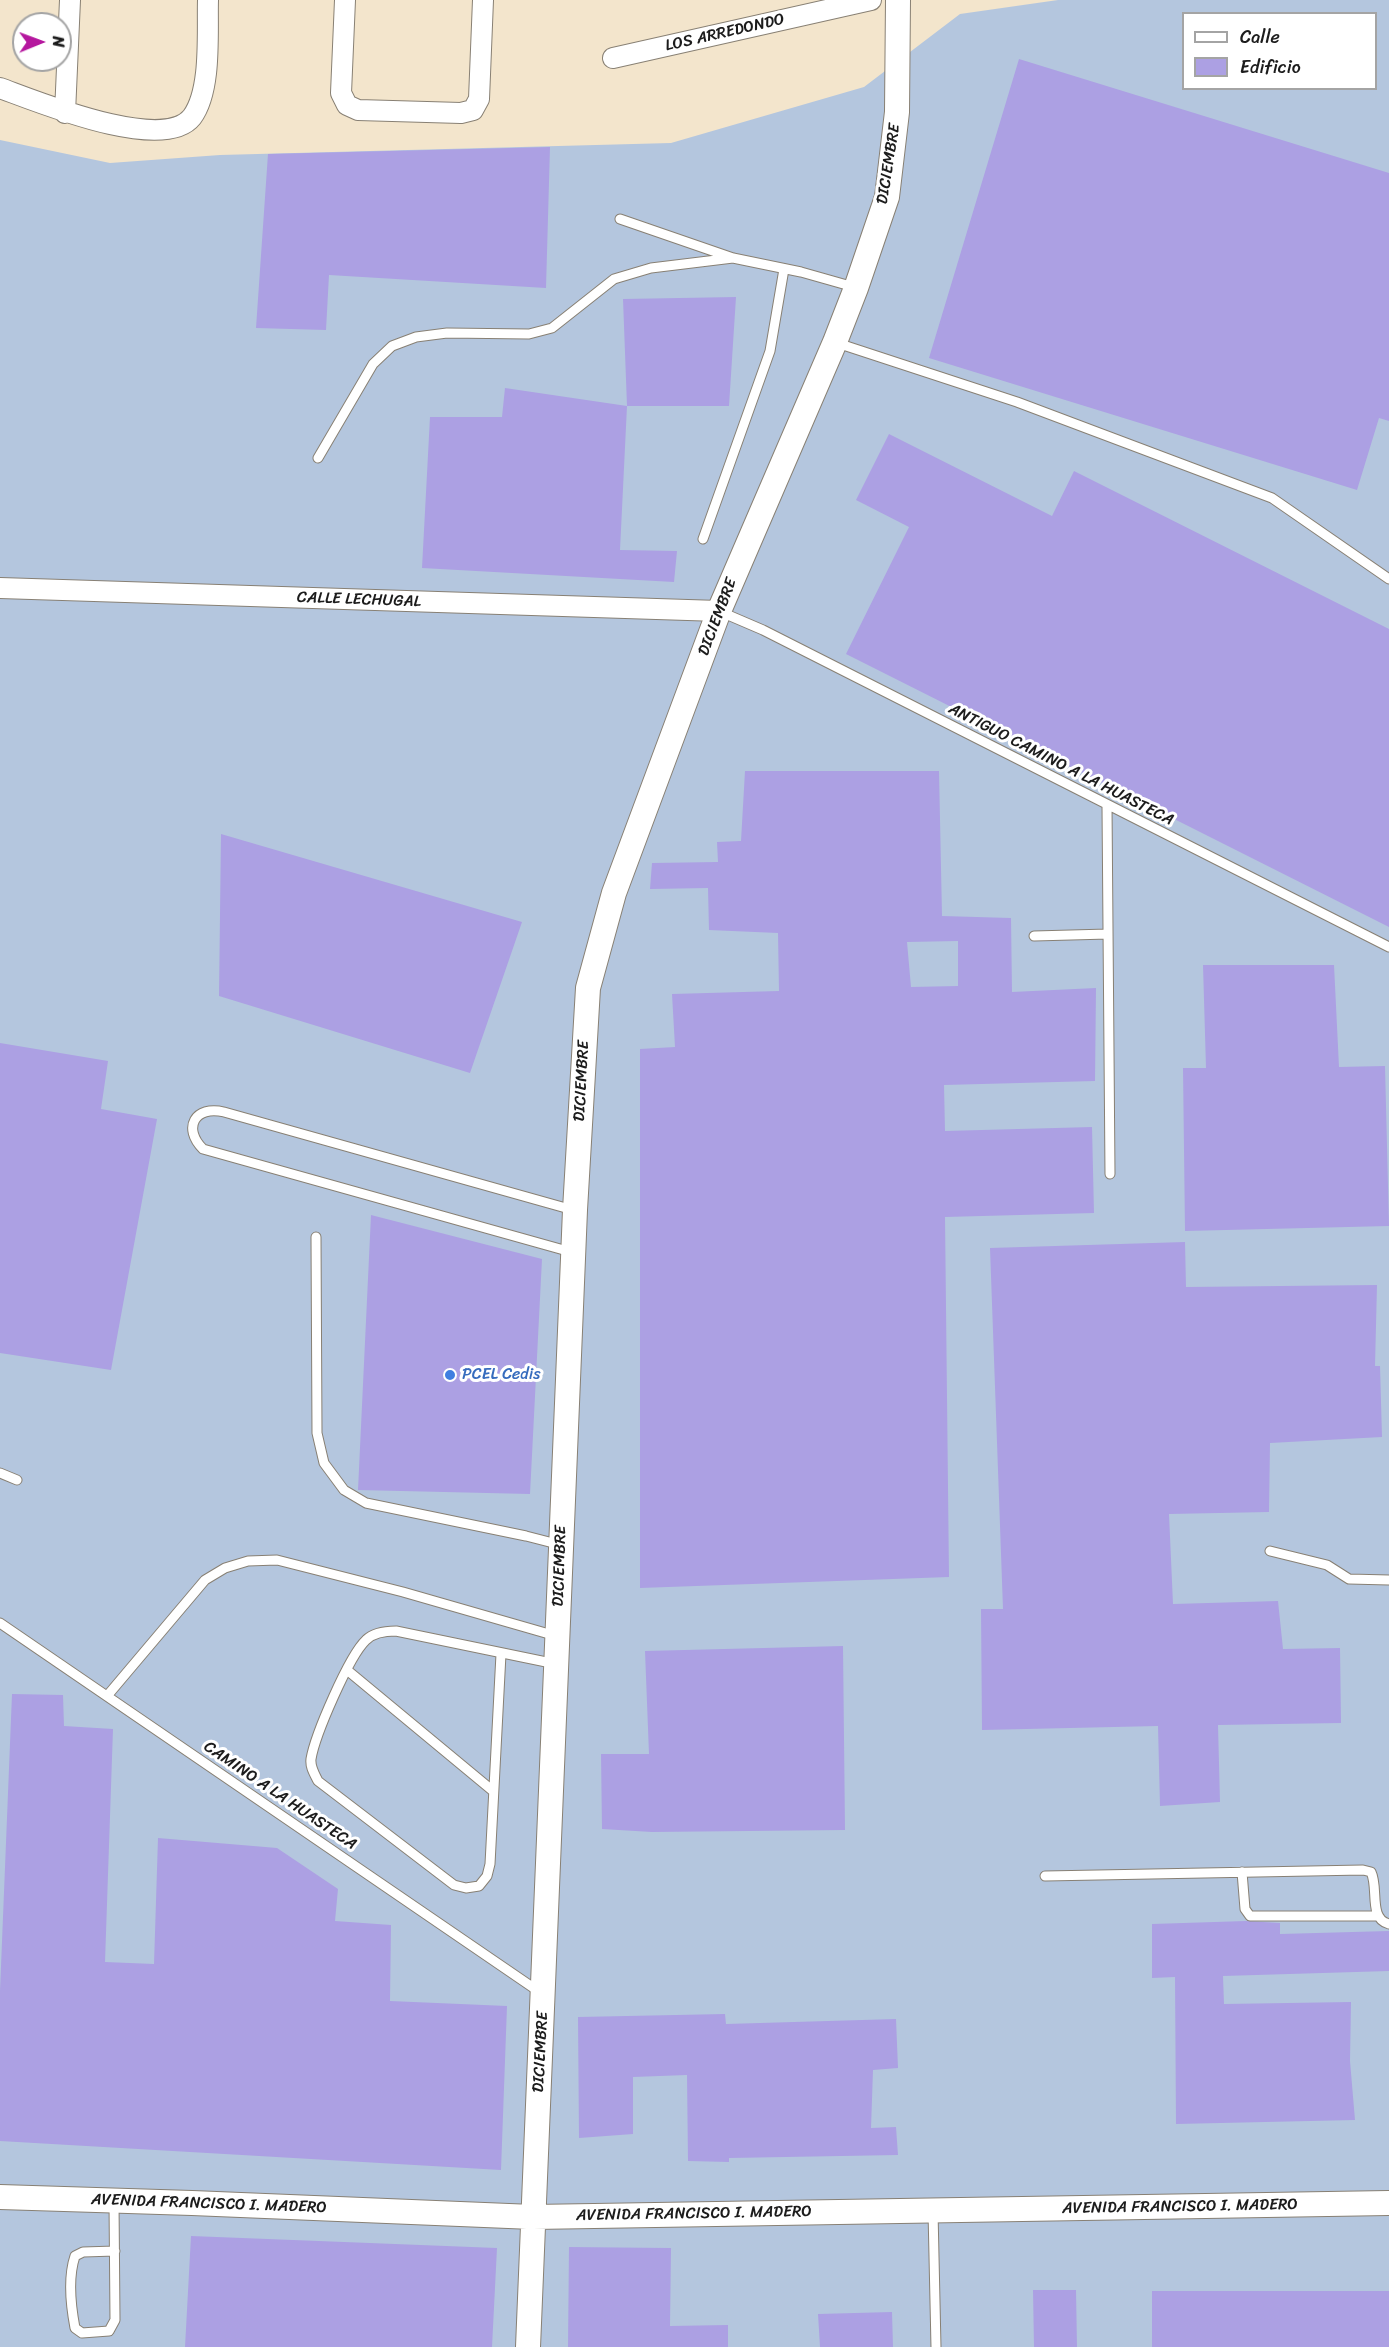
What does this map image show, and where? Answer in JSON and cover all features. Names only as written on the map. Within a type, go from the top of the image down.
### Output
[{"type":"street","points":[[65,113],[70,0]]},
{"type":"street","points":[[0,88],[65,113],[110,125],[151,129],[176,128],[191,118],[201,95],[206,69],[208,0]]},
{"type":"street","points":[[345,0],[341,93],[347,105],[358,110],[461,114],[473,110],[479,99],[483,0]]},
{"type":"street","name":"LOS ARREDONDO","points":[[613,58],[872,0]]},
{"type":"street","name":"DICIEMBRE","points":[[528,2347],[573,1253],[588,988],[614,893],[719,611],[835,342],[887,197],[897,112],[898,0]]},
{"type":"street","name":"CALLE LECHUGAL","points":[[0,588],[719,611]]},
{"type":"street","name":"AVENIDA FRANCISCO I. MADERO","points":[[0,2198],[533,2217],[1389,2203]]},
{"type":"lane","points":[[620,219],[733,258],[784,268],[856,288]]},
{"type":"lane","points":[[318,458],[373,364],[392,346],[416,337],[447,333],[529,334],[552,328],[614,279],[651,268],[733,258]]},
{"type":"lane","points":[[703,539],[770,351],[784,268]]},
{"type":"lane","points":[[835,342],[1017,402],[1272,498],[1389,579]]},
{"type":"lane","name":"ANTIGUO CAMINO A LA HUASTECA","points":[[719,611],[763,630],[1389,947]]},
{"type":"lane","points":[[1107,806],[1110,1174]]},
{"type":"lane","points":[[1034,936],[1108,934]]},
{"type":"lane","points":[[573,1253],[203,1149],[196,1142],[194,1120],[204,1111],[224,1112],[575,1210]]},
{"type":"lane","points":[[316,1237],[317,1433],[324,1463],[344,1490],[366,1503],[561,1545]]},
{"type":"lane","points":[[0,1473],[17,1480]]},
{"type":"lane","points":[[1270,1551],[1326,1565],[1349,1579],[1389,1580]]},
{"type":"lane","points":[[107,1696],[205,1580],[225,1568],[248,1562],[277,1560],[403,1592],[557,1636]]},
{"type":"lane","name":"CAMINO A LA HUASTECA","points":[[0,1623],[543,1994]]},
{"type":"lane","points":[[501,1654],[490,1864],[487,1876],[479,1886],[466,1888],[454,1885],[318,1780],[311,1761],[314,1749],[356,1652],[367,1639],[382,1632],[396,1631],[556,1664]]},
{"type":"lane","points":[[347,1671],[493,1791]]},
{"type":"lane","points":[[1045,1876],[1363,1870],[1371,1872],[1375,1880],[1377,1916],[1381,1922],[1389,1924]]},
{"type":"lane","points":[[1242,1872],[1245,1910],[1250,1916],[1377,1916]]},
{"type":"lane","points":[[114,2201],[115,2251],[115,2320],[109,2331],[82,2333],[75,2328],[73,2319],[72,2266],[75,2256],[83,2252],[115,2251]]},
{"type":"lane","points":[[933,2211],[936,2347]]},
{"type":"shaded area","points":[[1058,0],[1389,0],[1389,2347],[0,2347],[0,140],[110,163],[220,155],[671,143],[864,87],[960,14]]},
{"type":"building","points":[[1019,59],[1389,173],[1389,421],[1379,418],[1357,490],[929,358]]},
{"type":"building","points":[[550,147],[546,288],[329,275],[326,330],[256,328],[268,154]]},
{"type":"building","points":[[736,297],[729,406],[627,406],[623,299]]},
{"type":"building","points":[[505,388],[627,406],[620,550],[677,551],[674,582],[422,568],[430,417],[502,417]]},
{"type":"building","points":[[889,434],[1052,516],[1074,471],[1389,629],[1389,927],[846,654],[909,527],[856,500]]},
{"type":"building","points":[[745,771],[939,771],[942,916],[1011,918],[1012,992],[1096,988],[1095,1081],[944,1085],[945,1131],[1092,1127],[1094,1213],[945,1217],[949,1577],[640,1588],[640,1049],[675,1047],[672,994],[779,991],[778,933],[709,930],[708,888],[650,889],[652,863],[718,862],[717,842],[741,841]],"holes":[[[958,941],[958,986],[911,987],[907,942]]]},
{"type":"building","points":[[221,834],[522,922],[470,1073],[219,996]]},
{"type":"building","points":[[1203,965],[1334,965],[1339,1067],[1385,1066],[1389,1226],[1185,1231],[1183,1068],[1206,1068]]},
{"type":"building","points":[[0,1043],[108,1061],[101,1109],[157,1119],[111,1370],[0,1353]]},
{"type":"building","name":"PCEL Cedis","points":[[371,1215],[542,1259],[530,1494],[358,1490]]},
{"type":"building","points":[[1185,1242],[1186,1287],[1377,1285],[1375,1366],[1380,1366],[1382,1437],[1270,1443],[1269,1512],[1169,1514],[1173,1604],[1278,1601],[1283,1649],[1340,1648],[1341,1723],[1218,1725],[1220,1802],[1160,1806],[1158,1726],[982,1730],[981,1609],[1003,1609],[990,1248]]},
{"type":"building","points":[[843,1646],[845,1830],[652,1832],[602,1829],[601,1754],[649,1754],[645,1651]]},
{"type":"building","points":[[12,1694],[63,1695],[64,1726],[113,1729],[105,1962],[154,1964],[158,1838],[277,1848],[338,1889],[335,1921],[391,1925],[390,2001],[507,2006],[501,2170],[0,2141],[0,1991]]},
{"type":"building","points":[[1246,1921],[1280,1923],[1280,1934],[1389,1931],[1389,1971],[1223,1976],[1224,2004],[1351,2002],[1350,2061],[1355,2120],[1176,2124],[1175,1977],[1152,1978],[1152,1924]]},
{"type":"building","points":[[725,2014],[726,2024],[896,2019],[898,2068],[873,2070],[871,2128],[896,2127],[898,2155],[729,2158],[729,2162],[688,2161],[687,2075],[633,2077],[633,2134],[579,2138],[578,2017]]},
{"type":"building","points":[[191,2236],[497,2248],[492,2347],[185,2347]]},
{"type":"building","points":[[569,2247],[671,2248],[670,2326],[728,2325],[728,2347],[568,2347]]},
{"type":"building","points":[[1033,2290],[1076,2290],[1077,2347],[1034,2347]]},
{"type":"building","points":[[1152,2291],[1389,2291],[1389,2347],[1152,2347]]},
{"type":"building","points":[[892,2312],[893,2347],[820,2347],[818,2314]]},
{"type":"place","name":"PCEL Cedis","points":[[450,1375]]}]
